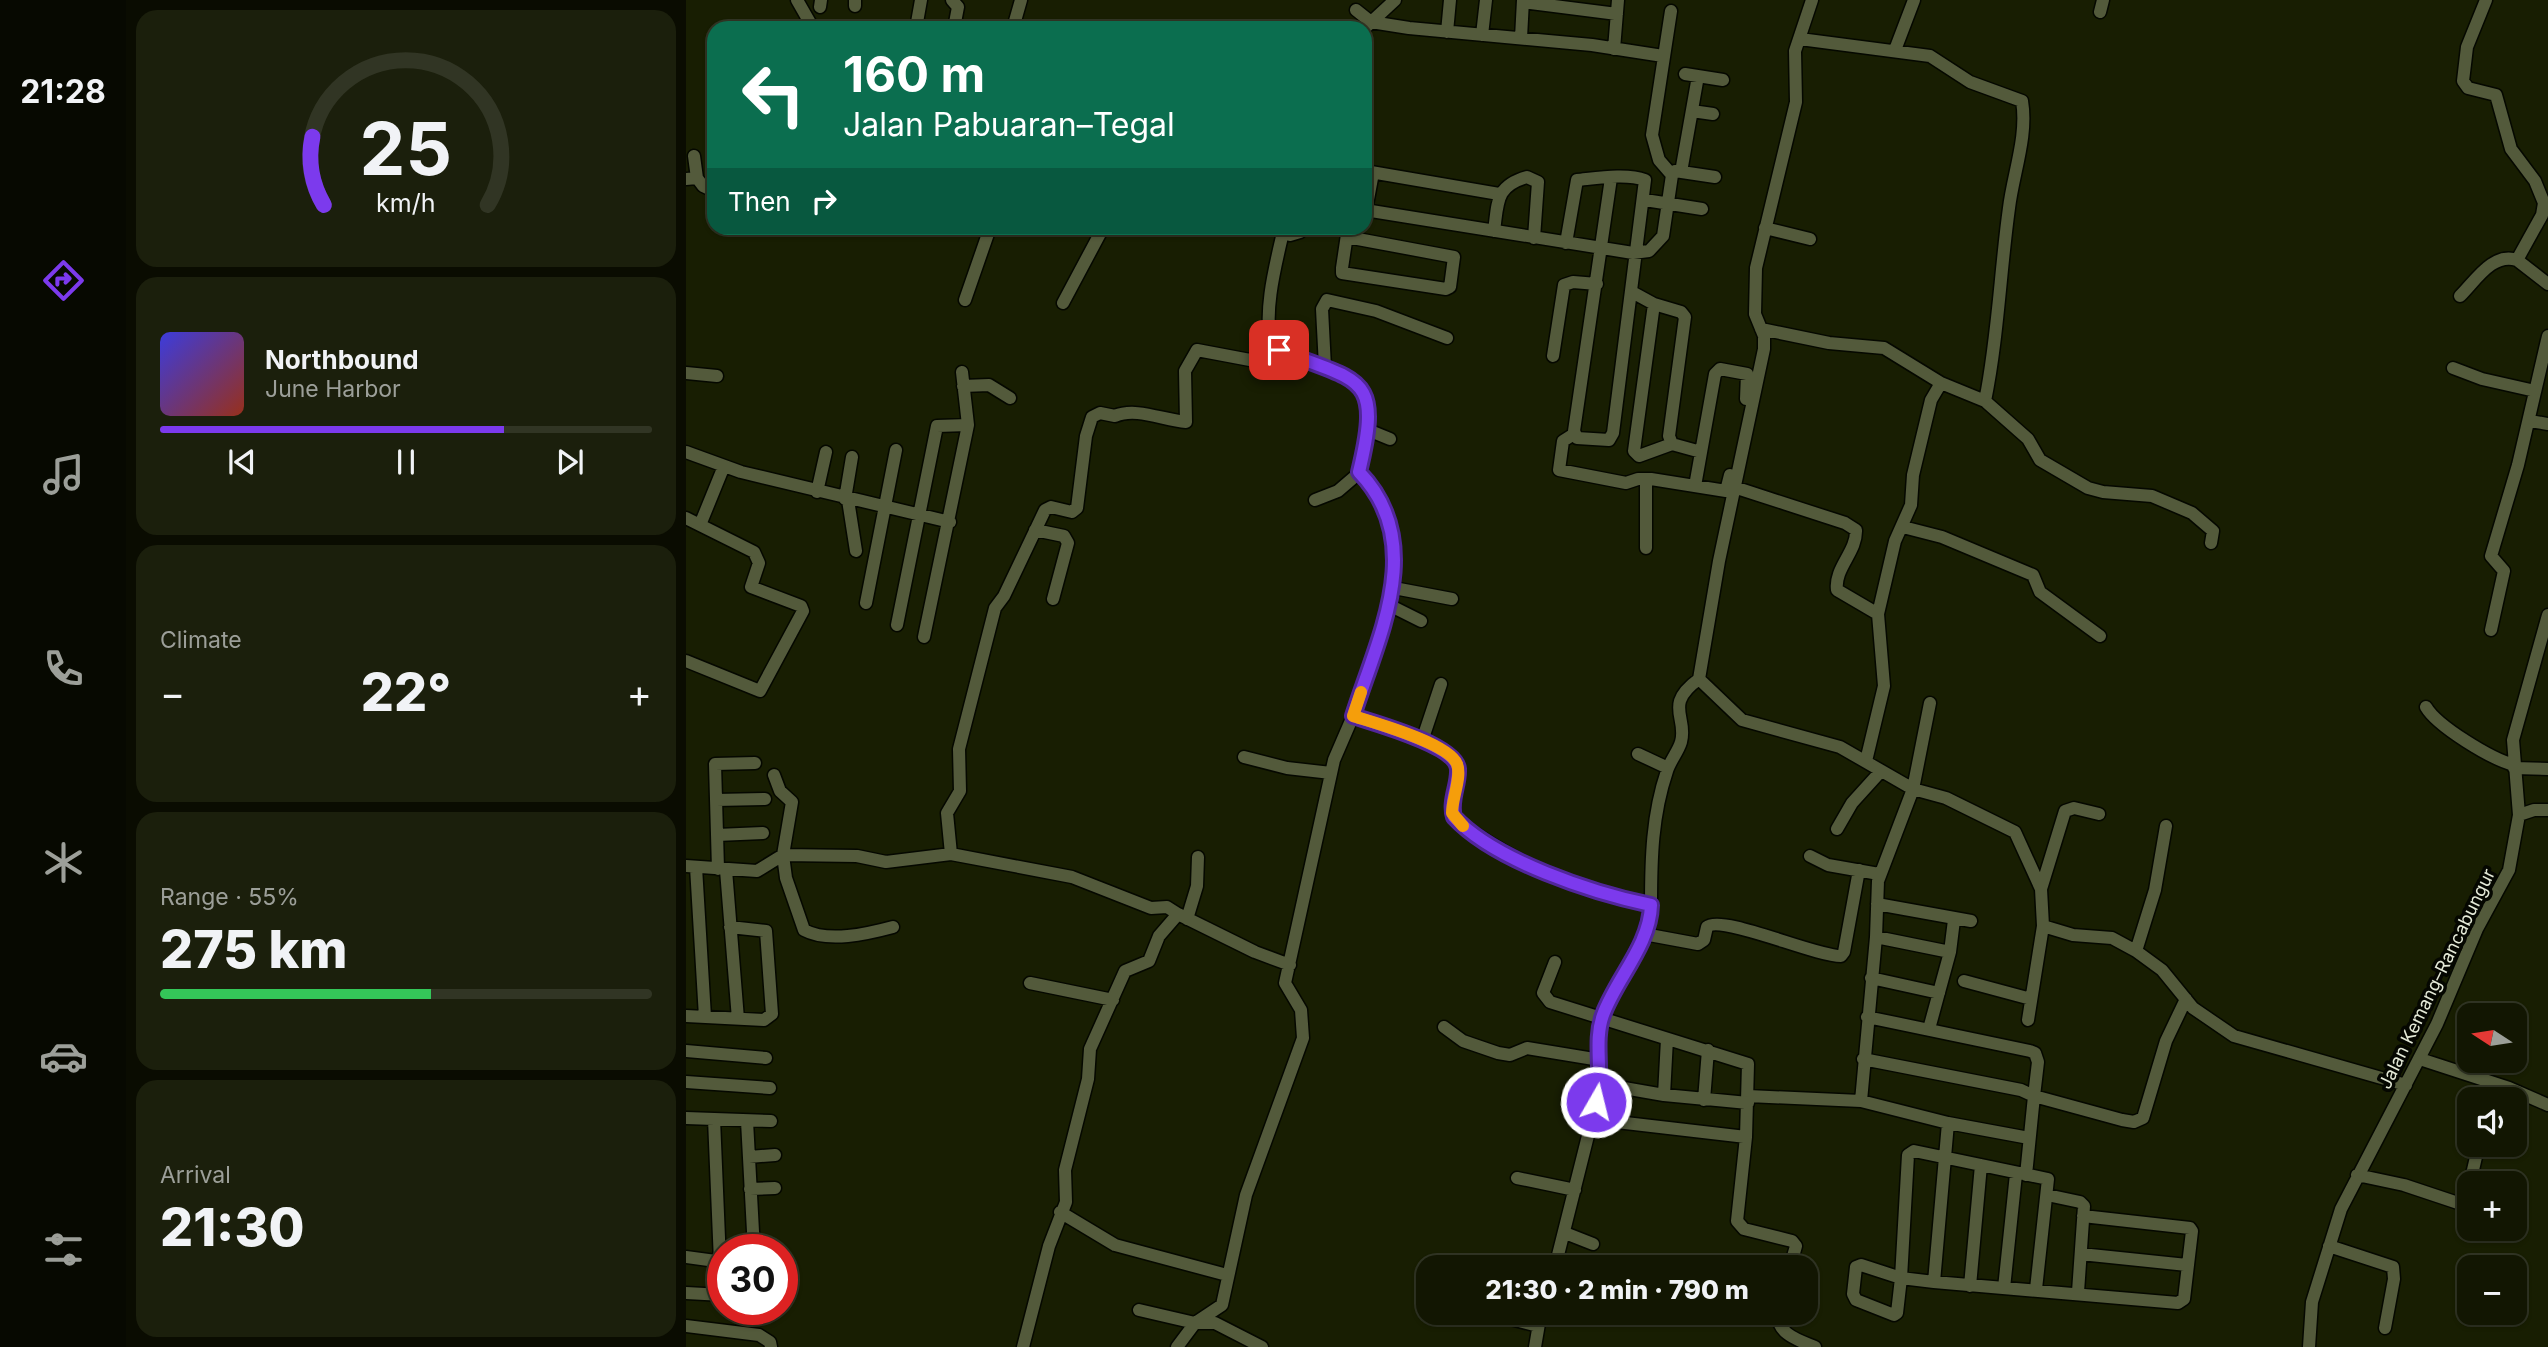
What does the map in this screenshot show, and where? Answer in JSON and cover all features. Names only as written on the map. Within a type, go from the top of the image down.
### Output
[{"type":"street","points":[[797,0],[809,21]]},
{"type":"street","points":[[917,21],[921,0]]},
{"type":"street","points":[[952,0],[958,7],[955,21]]},
{"type":"street","points":[[1015,21],[1020,0]]},
{"type":"street","points":[[1372,21],[1395,0]]},
{"type":"street","points":[[1447,32],[1450,0]]},
{"type":"street","points":[[1482,35],[1486,0]]},
{"type":"street","points":[[1614,49],[1618,0]]},
{"type":"street","points":[[1559,1255],[1601,1084],[1598,1042],[1601,1019],[1644,934],[1651,905],[1653,828],[1668,768],[1682,739],[1679,705],[1686,691],[1699,679],[1719,561],[1737,488],[1764,349],[1755,314],[1756,268],[1797,97],[1795,51],[1812,0]]},
{"type":"street","points":[[1895,50],[1914,0]]},
{"type":"street","points":[[2486,0],[2467,47],[2463,81],[2468,88],[2497,97],[2500,117],[2511,149],[2532,177],[2544,203],[2542,215],[2517,260]]},
{"type":"street","points":[[1521,38],[1523,1],[1617,14]]},
{"type":"street","points":[[1356,10],[1365,21]]},
{"type":"street","points":[[1671,11],[1652,135],[1659,160],[1676,171],[1715,177]]},
{"type":"street","points":[[1372,25],[1521,38],[1663,56]]},
{"type":"street","points":[[1800,39],[1930,56],[1970,82],[2022,101],[2016,172],[2005,238],[1996,351],[1986,401]]},
{"type":"street","points":[[1372,211],[1566,243],[1637,253],[1649,251],[1663,236],[1668,203],[1692,111],[1691,75],[1723,80]]},
{"type":"street","points":[[1692,111],[1713,114]]},
{"type":"street","points":[[692,179],[695,156]]},
{"type":"street","points":[[1372,173],[1499,194]]},
{"type":"street","points":[[1494,231],[1499,194],[1519,179],[1527,177],[1538,182],[1534,238]]},
{"type":"street","points":[[1574,435],[1611,178]]},
{"type":"street","points":[[1566,243],[1574,182],[1644,178],[1645,200],[1613,433],[1609,440],[1602,441],[1577,438],[1574,435]]},
{"type":"street","points":[[1645,200],[1702,209]]},
{"type":"street","points":[[1765,228],[1810,239]]},
{"type":"street","points":[[965,300],[988,235]]},
{"type":"street","points":[[1063,303],[1099,235]]},
{"type":"street","points":[[1283,235],[1270,338],[1275,346],[1351,379],[1361,390],[1369,411],[1359,472],[1338,491],[1315,500]]},
{"type":"street","points":[[1348,235],[1342,272],[1446,289],[1450,287],[1454,257],[1361,235]]},
{"type":"street","points":[[2460,296],[2495,260],[2506,257],[2517,260],[2548,284]]},
{"type":"street","points":[[1553,356],[1564,285],[1573,282],[1597,284]]},
{"type":"street","points":[[1632,292],[1654,304],[1681,312],[1685,317],[1670,415],[1669,436],[1672,444]]},
{"type":"street","points":[[1325,367],[1322,309],[1327,300],[1376,312],[1447,338]]},
{"type":"street","points":[[1654,304],[1634,451],[1639,456],[1672,444],[1701,452]]},
{"type":"street","points":[[1761,329],[1829,343],[1884,348],[1941,383],[1986,401],[2009,419],[2028,439],[2040,460],[2049,466],[2088,488],[2103,492],[2152,496],[2192,513],[2213,531],[2211,543]]},
{"type":"street","points":[[2491,630],[2504,571],[2491,556],[2530,421],[2548,336]]},
{"type":"street","points":[[951,854],[947,813],[960,791],[958,749],[995,608],[1004,596],[1047,508],[1072,512],[1077,508],[1086,436],[1096,414],[1115,416],[1122,412],[1133,412],[1186,422],[1185,371],[1197,350],[1250,360],[1275,346]]},
{"type":"street","points":[[2454,368],[2482,379],[2535,391]]},
{"type":"street","points":[[1574,435],[1563,441],[1559,470],[1626,483],[1646,479],[1695,486],[1728,490],[1748,390],[1747,374],[1732,369],[1720,369],[1715,373],[1695,486]]},
{"type":"street","points":[[924,637],[968,425],[962,372]]},
{"type":"street","points":[[686,373],[717,376]]},
{"type":"street","points":[[1866,761],[1884,687],[1878,614],[1895,541],[1911,505],[1913,475],[1931,400],[1941,383]]},
{"type":"street","points":[[963,386],[989,385],[1010,398]]},
{"type":"street","points":[[2530,421],[2548,424]]},
{"type":"street","points":[[897,625],[937,426],[968,425]]},
{"type":"street","points":[[1368,429],[1391,439]]},
{"type":"street","points":[[866,603],[896,450]]},
{"type":"street","points":[[686,452],[724,466],[817,492],[950,522]]},
{"type":"street","points":[[817,492],[826,452]]},
{"type":"street","points":[[852,457],[846,499],[856,551]]},
{"type":"street","points":[[700,525],[724,466]]},
{"type":"street","points":[[1177,1347],[1195,1323],[1220,1308],[1258,1157],[1303,1038],[1301,1010],[1286,988],[1290,965],[1331,774],[1353,716],[1394,589],[1395,551],[1388,520],[1379,496],[1359,472]]},
{"type":"street","points":[[1646,479],[1646,548]]},
{"type":"street","points":[[1737,488],[1845,523],[1856,530],[1854,545],[1837,579],[1836,590],[1878,614]]},
{"type":"street","points":[[686,518],[759,557],[751,584],[753,589],[801,606],[803,611],[760,691],[686,661]]},
{"type":"street","points":[[1903,527],[1942,537],[2033,575],[2040,592],[2100,636]]},
{"type":"street","points":[[1035,530],[1064,536],[1069,543],[1052,599]]},
{"type":"street","points":[[1394,589],[1452,599]]},
{"type":"street","points":[[1389,605],[1421,621]]},
{"type":"street","name":"Jalan Kemang–Rancabungur","points":[[2309,1347],[2312,1302],[2326,1253],[2357,1175],[2420,1059],[2483,916],[2505,879],[2514,852],[2519,815],[2514,767],[2517,721],[2548,615]]},
{"type":"street","points":[[1699,679],[1742,720],[1819,738],[1866,761],[1913,789],[1946,798],[2015,832],[2041,889]]},
{"type":"street","points":[[1422,741],[1441,684]]},
{"type":"street","points":[[1861,1101],[1880,874],[1897,838],[1913,789],[1930,703]]},
{"type":"street","points":[[2426,706],[2431,715],[2496,761],[2514,767],[2548,769]]},
{"type":"street","points":[[1353,716],[1422,741],[1446,753],[1457,765],[1452,813],[1470,831],[1524,863],[1608,897],[1651,905]]},
{"type":"street","points":[[1638,754],[1668,768]]},
{"type":"street","points":[[1244,757],[1287,768],[1331,774]]},
{"type":"street","points":[[738,1019],[730,927],[717,835],[715,764],[755,763]]},
{"type":"street","points":[[1837,829],[1852,803],[1881,771]]},
{"type":"street","points":[[774,775],[780,791],[792,804],[783,855],[786,878],[804,930],[812,934],[852,935],[892,927]]},
{"type":"street","points":[[716,800],[765,799]]},
{"type":"street","points":[[2028,1020],[2043,926],[2041,889],[2065,811],[2074,808],[2099,814]]},
{"type":"street","points":[[2519,815],[2534,810],[2548,810]]},
{"type":"street","points":[[2136,951],[2155,890],[2166,826]]},
{"type":"street","points":[[717,835],[763,833]]},
{"type":"street","points":[[705,1017],[691,866],[757,872],[783,855],[857,856],[886,862],[951,854],[1072,877],[1151,908],[1167,907],[1182,917],[1290,965]]},
{"type":"street","points":[[1810,856],[1828,865],[1880,874]]},
{"type":"street","points":[[1023,1347],[1060,1212],[1066,1202],[1065,1170],[1088,1079],[1090,1049],[1125,971],[1149,961],[1159,936],[1182,917],[1197,886],[1198,857]]},
{"type":"street","points":[[1644,934],[1698,944],[1704,940],[1707,927],[1716,923],[1750,930],[1804,949],[1840,956],[1844,952],[1859,870]]},
{"type":"street","points":[[1877,904],[1971,921]]},
{"type":"street","points":[[1929,1029],[1950,952],[1954,920]]},
{"type":"street","points":[[2043,926],[2073,934],[2112,938],[2136,951],[2162,970],[2200,1013],[2239,1038],[2406,1085]]},
{"type":"street","points":[[686,1016],[764,1020],[772,1014],[766,930],[730,927]]},
{"type":"street","points":[[1876,937],[1950,952]]},
{"type":"street","points":[[1555,962],[1543,993],[1546,999],[1601,1019],[1748,1064],[1746,1137],[1737,1221],[1744,1228],[1792,1241],[1796,1247],[1794,1255]]},
{"type":"street","points":[[1871,978],[1939,993]]},
{"type":"street","points":[[1964,981],[2031,999]]},
{"type":"street","points":[[1030,983],[1113,1000]]},
{"type":"street","points":[[1863,1059],[2021,1090],[2122,1120],[2139,1121],[2145,1113],[2165,1041],[2186,999]]},
{"type":"street","points":[[1867,1017],[2035,1054],[2038,1062],[2029,1138],[2004,1287]]},
{"type":"street","points":[[1444,1027],[1463,1041],[1498,1054],[1510,1055],[1527,1048],[1600,1060]]},
{"type":"street","points":[[1664,1095],[1667,1039]]},
{"type":"street","points":[[1704,1100],[1708,1050]]},
{"type":"street","points":[[686,1051],[766,1058]]},
{"type":"street","points":[[2420,1059],[2491,1087]]},
{"type":"street","points":[[686,1082],[769,1088]]},
{"type":"street","points":[[1601,1084],[1704,1100],[1861,1101],[1948,1123],[2029,1138]]},
{"type":"street","points":[[2527,1099],[2548,1105]]},
{"type":"street","points":[[686,1118],[771,1121]]},
{"type":"street","points":[[714,1119],[720,1234]]},
{"type":"street","points":[[1591,1119],[1746,1137]]},
{"type":"street","points":[[747,1121],[753,1234]]},
{"type":"street","points":[[1934,1282],[1948,1123]]},
{"type":"street","points":[[2036,1289],[2048,1179],[1914,1151],[1909,1155],[1901,1278],[1896,1315],[1856,1300],[1853,1294],[1858,1265],[1901,1278],[1970,1286],[2078,1292],[2178,1303],[2184,1299],[2192,1231],[2190,1228],[2083,1216]]},
{"type":"street","points":[[749,1157],[775,1155]]},
{"type":"street","points":[[1970,1286],[1981,1165]]},
{"type":"street","points":[[2357,1175],[2404,1185],[2457,1203]]},
{"type":"street","points":[[1517,1178],[1576,1190]]},
{"type":"street","points":[[750,1189],[775,1188]]},
{"type":"street","points":[[2047,1195],[2083,1203],[2078,1292]]},
{"type":"street","points":[[1060,1212],[1123,1249],[1227,1275]]},
{"type":"street","points":[[1565,1233],[1593,1244]]},
{"type":"street","points":[[2326,1253],[2393,1267],[2394,1279],[2385,1328]]},
{"type":"street","points":[[2081,1254],[2187,1265]]},
{"type":"street","points":[[686,1257],[707,1260]]},
{"type":"street","points":[[686,1293],[707,1294]]},
{"type":"street","points":[[1139,1310],[1195,1323],[1219,1324],[1262,1347]]},
{"type":"street","points":[[1534,1325],[1538,1326],[1535,1347]]},
{"type":"street","points":[[1781,1325],[1794,1339],[1815,1347]]},
{"type":"street","points":[[686,1326],[759,1335],[770,1342],[771,1347]]},
{"type":"slow traffic","points":[[1361,692],[1353,716],[1431,745],[1454,759],[1458,772],[1452,813],[1463,826]]},
{"type":"route","points":[[1279,350],[1351,379],[1367,401],[1368,429],[1359,472],[1373,487],[1383,507],[1393,540],[1396,574],[1394,589],[1353,716],[1431,745],[1454,759],[1458,772],[1452,813],[1459,822],[1492,846],[1512,858],[1608,897],[1651,905],[1650,918],[1639,946],[1601,1019],[1598,1042],[1601,1084],[1596,1102]]}]
